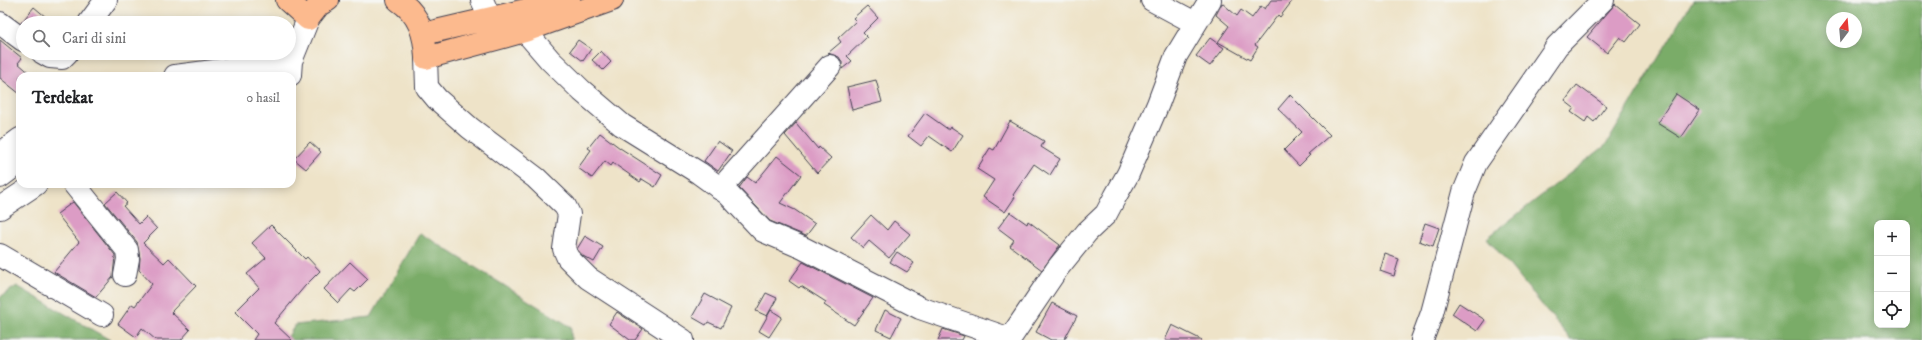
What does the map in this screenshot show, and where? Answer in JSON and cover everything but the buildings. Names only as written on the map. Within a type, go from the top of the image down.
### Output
[{"type":"main road","points":[[287,0],[317,6]]},
{"type":"main road","points":[[398,0],[411,10],[419,21],[423,34],[426,58],[525,31],[612,0]]},
{"type":"main road","points":[[423,34],[486,9],[569,0]]},
{"type":"street","points":[[94,16],[106,0]]},
{"type":"street","points":[[1152,0],[1195,23]]},
{"type":"street","points":[[525,31],[550,60],[582,91],[622,126],[728,194],[762,231],[804,248],[920,308],[1010,339],[1057,269],[1087,232],[1106,214],[1128,174],[1158,104],[1171,67],[1195,23],[1210,0]]},
{"type":"street","points":[[1422,340],[1432,313],[1464,192],[1476,163],[1557,46],[1603,0]]},
{"type":"street","points":[[296,54],[317,6]]},
{"type":"street","points":[[0,23],[16,35]]},
{"type":"street","points":[[426,58],[427,87],[437,99],[470,128],[536,178],[565,206],[569,214],[564,249],[568,258],[588,278],[683,340]]},
{"type":"street","points":[[720,189],[830,66]]},
{"type":"street","points":[[232,72],[290,68]]},
{"type":"street","points":[[0,154],[16,142]]},
{"type":"street","points":[[0,177],[16,165]]},
{"type":"street","points":[[0,208],[30,188]]},
{"type":"street","points":[[77,188],[127,250],[128,263],[125,275]]},
{"type":"street","points":[[0,255],[102,315]]},
{"type":"green space","points":[[1693,0],[1922,0],[1922,340],[1571,340],[1487,238],[1606,145]]},
{"type":"green space","points":[[420,233],[571,327],[571,340],[286,340],[295,325],[371,317]]},
{"type":"green space","points":[[17,286],[110,340],[0,340],[0,297]]}]
